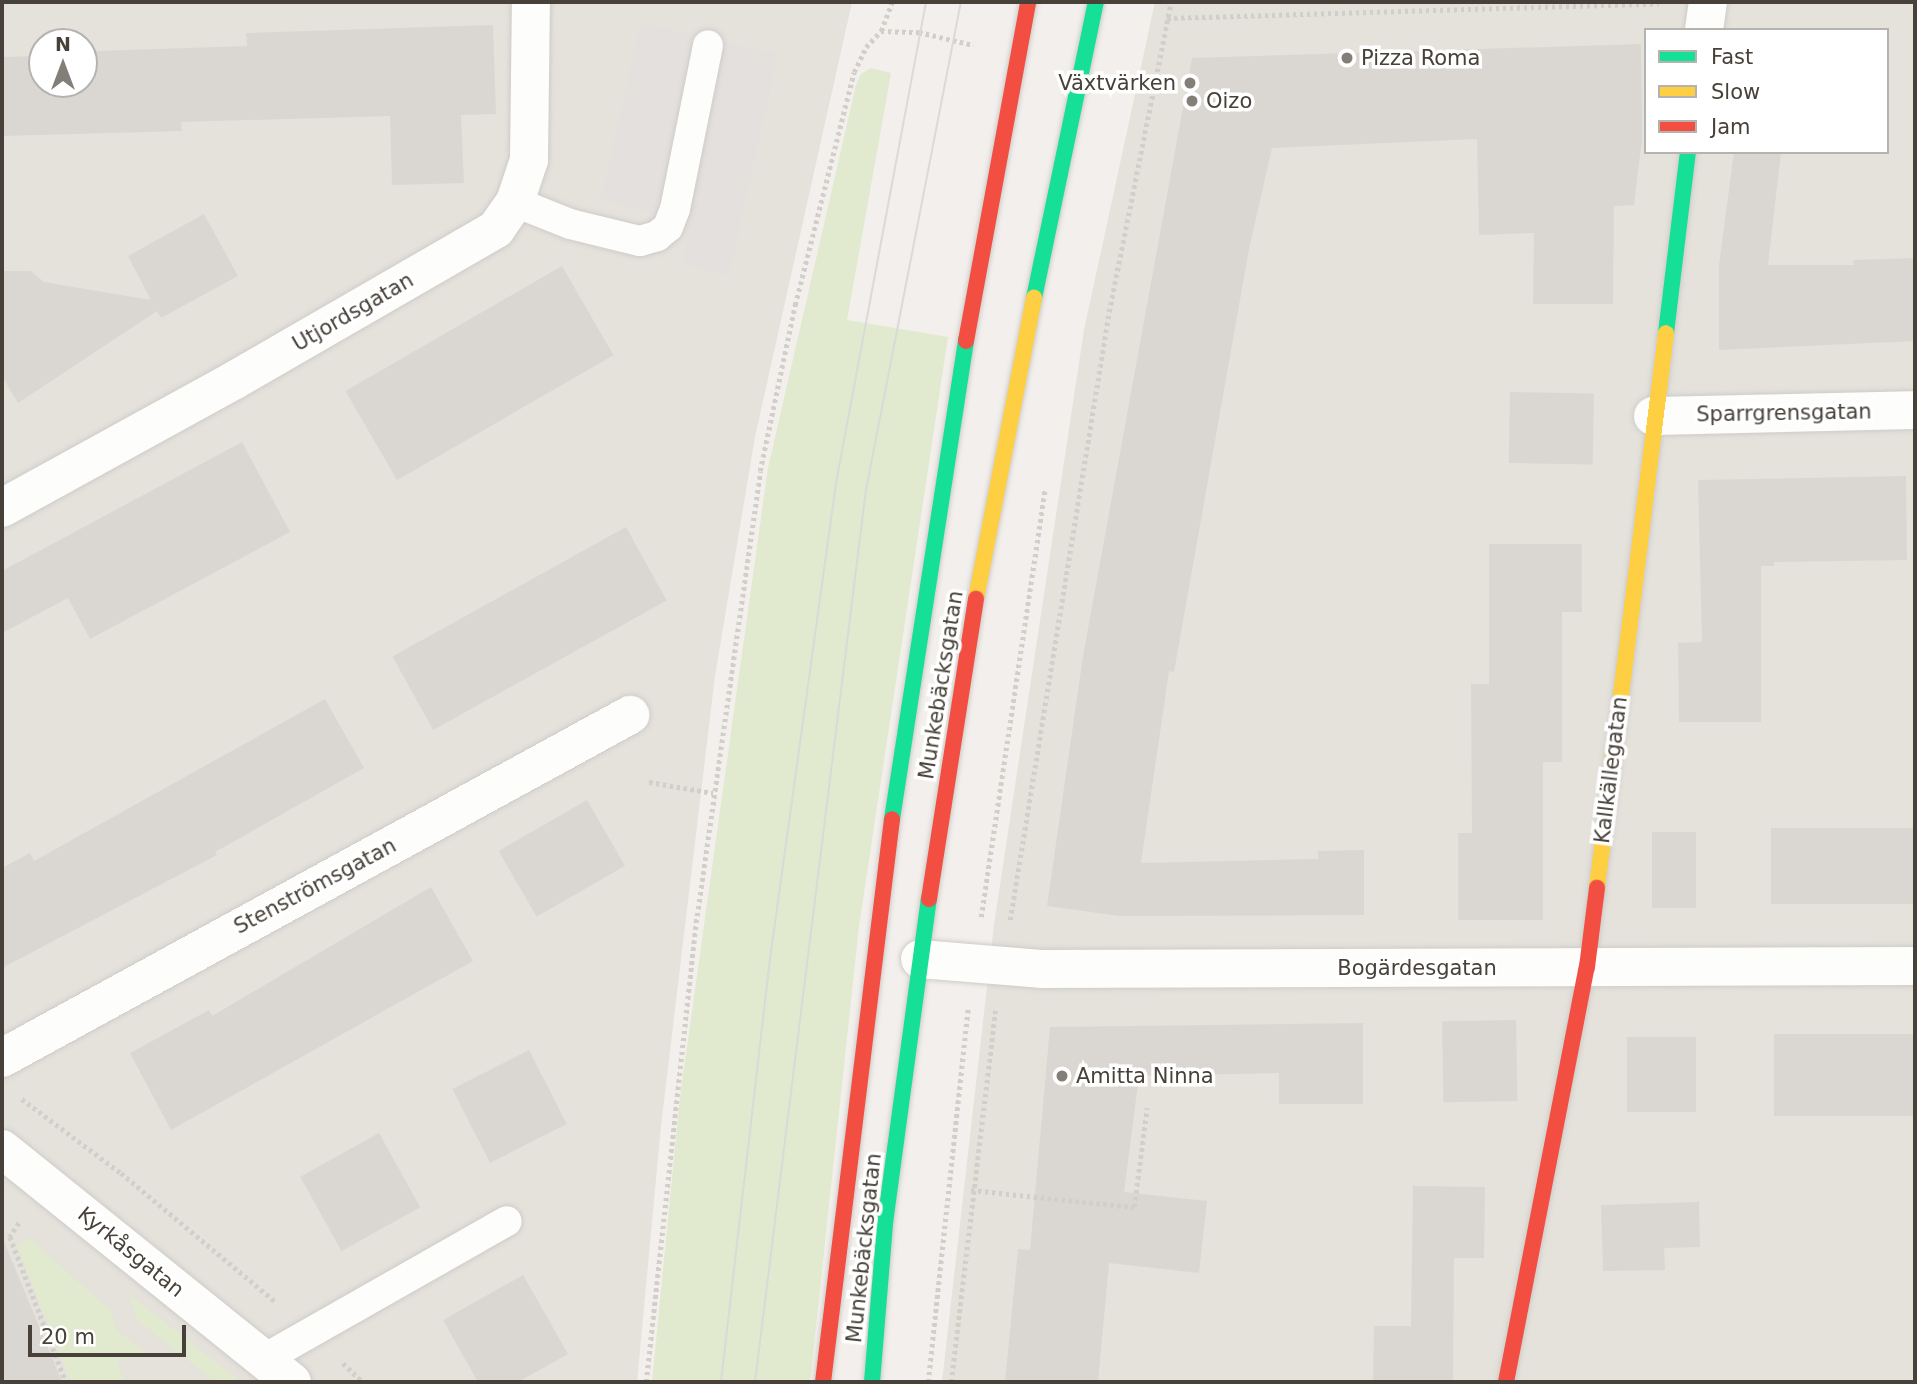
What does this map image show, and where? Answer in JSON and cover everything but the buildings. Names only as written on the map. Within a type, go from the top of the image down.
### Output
[{"type":"street","name":"Utjordsgatan","points":[[2,508],[496,229],[516,202],[529,160],[531,2]]},
{"type":"street","name":"Munkebäcksgatan","points":[[823,1382],[886,858],[979,258],[1028,2]]},
{"type":"street","name":"Munkebäcksgatan","points":[[872,1382],[885,1223],[920,959],[989,512],[1096,2]]},
{"type":"street","points":[[1704,28],[1708,2]]},
{"type":"street","name":"Kallkällegatan","points":[[1506,1382],[1587,967],[1653,416],[1688,154]]},
{"type":"street","name":"Sparrgrensgatan","points":[[1653,416],[1915,410]]},
{"type":"street","name":"Stenströmsgatan","points":[[7,1075],[630,715]]},
{"type":"street","name":"Bogärdesgatan","points":[[920,959],[1001,968],[1915,966]]},
{"type":"street","name":"Kyrkåsgatan","points":[[2,1149],[278,1370]]},
{"type":"lane","points":[[516,202],[570,224],[640,241],[668,227],[708,44]]},
{"type":"lane","points":[[278,1370],[312,1332],[508,1220]]},
{"type":"path","points":[[646,1382],[663,1198],[713,793],[778,377],[854,72],[866,47],[881,31],[892,2]]},
{"type":"path","points":[[951,1382],[971,1190],[1001,968],[1109,312],[1171,2]]},
{"type":"path","points":[[1167,18],[1670,3]]},
{"type":"path","points":[[1121,92],[1127,66]]},
{"type":"path","points":[[979,929],[1046,485]]},
{"type":"path","points":[[649,782],[713,793]]},
{"type":"path","points":[[928,1382],[968,1009]]},
{"type":"path","points":[[7,1075],[312,1332],[363,1382]]},
{"type":"path","points":[[971,1190],[1134,1207],[1147,1108]]},
{"type":"path","points":[[23,1216],[10,1237],[66,1382]]},
{"type":"shaded area","points":[[2,2],[852,2],[755,437],[715,676],[661,1126],[637,1382],[2,1382]]},
{"type":"shaded area","points":[[1155,2],[1915,2],[1915,1382],[942,1382],[994,925],[1084,330]]},
{"type":"shaded area","points":[[640,23],[778,54],[729,275],[682,264],[691,220],[601,200]]},
{"type":"green space","points":[[871,68],[891,73],[847,320],[948,337],[859,926],[810,1382],[652,1382],[680,1097],[768,468],[856,85],[861,74]]},
{"type":"green space","points":[[29,1238],[111,1311],[117,1330],[144,1352],[116,1362],[125,1382],[71,1382],[17,1245]]},
{"type":"green space","points":[[129,1297],[134,1298],[241,1382],[215,1382],[137,1320]]},
{"type":"tram line","points":[[721,1382],[770,959],[836,483],[926,2]]},
{"type":"tram line","points":[[755,1382],[866,490],[961,2]]},
{"type":"traffic: fast","points":[[1034,298],[1096,2]]},
{"type":"traffic: fast","points":[[1666,333],[1688,154]]},
{"type":"traffic: fast","points":[[892,819],[966,341]]},
{"type":"traffic: fast","points":[[872,1382],[885,1223],[929,899]]},
{"type":"traffic: slow","points":[[976,599],[1034,298]]},
{"type":"traffic: slow","points":[[1597,888],[1666,333]]},
{"type":"traffic: jam","points":[[966,341],[1028,2]]},
{"type":"traffic: jam","points":[[929,899],[976,599]]},
{"type":"traffic: jam","points":[[823,1382],[892,819]]},
{"type":"traffic: jam","points":[[1506,1382],[1587,967],[1597,888]]},
{"type":"place","name":"Pizza Roma","points":[[1347,58]]},
{"type":"place","name":"Växtvärken","points":[[1190,83]]},
{"type":"place","name":"Oizo","points":[[1192,101]]},
{"type":"place","name":"Amitta Ninna","points":[[1062,1076]]}]
